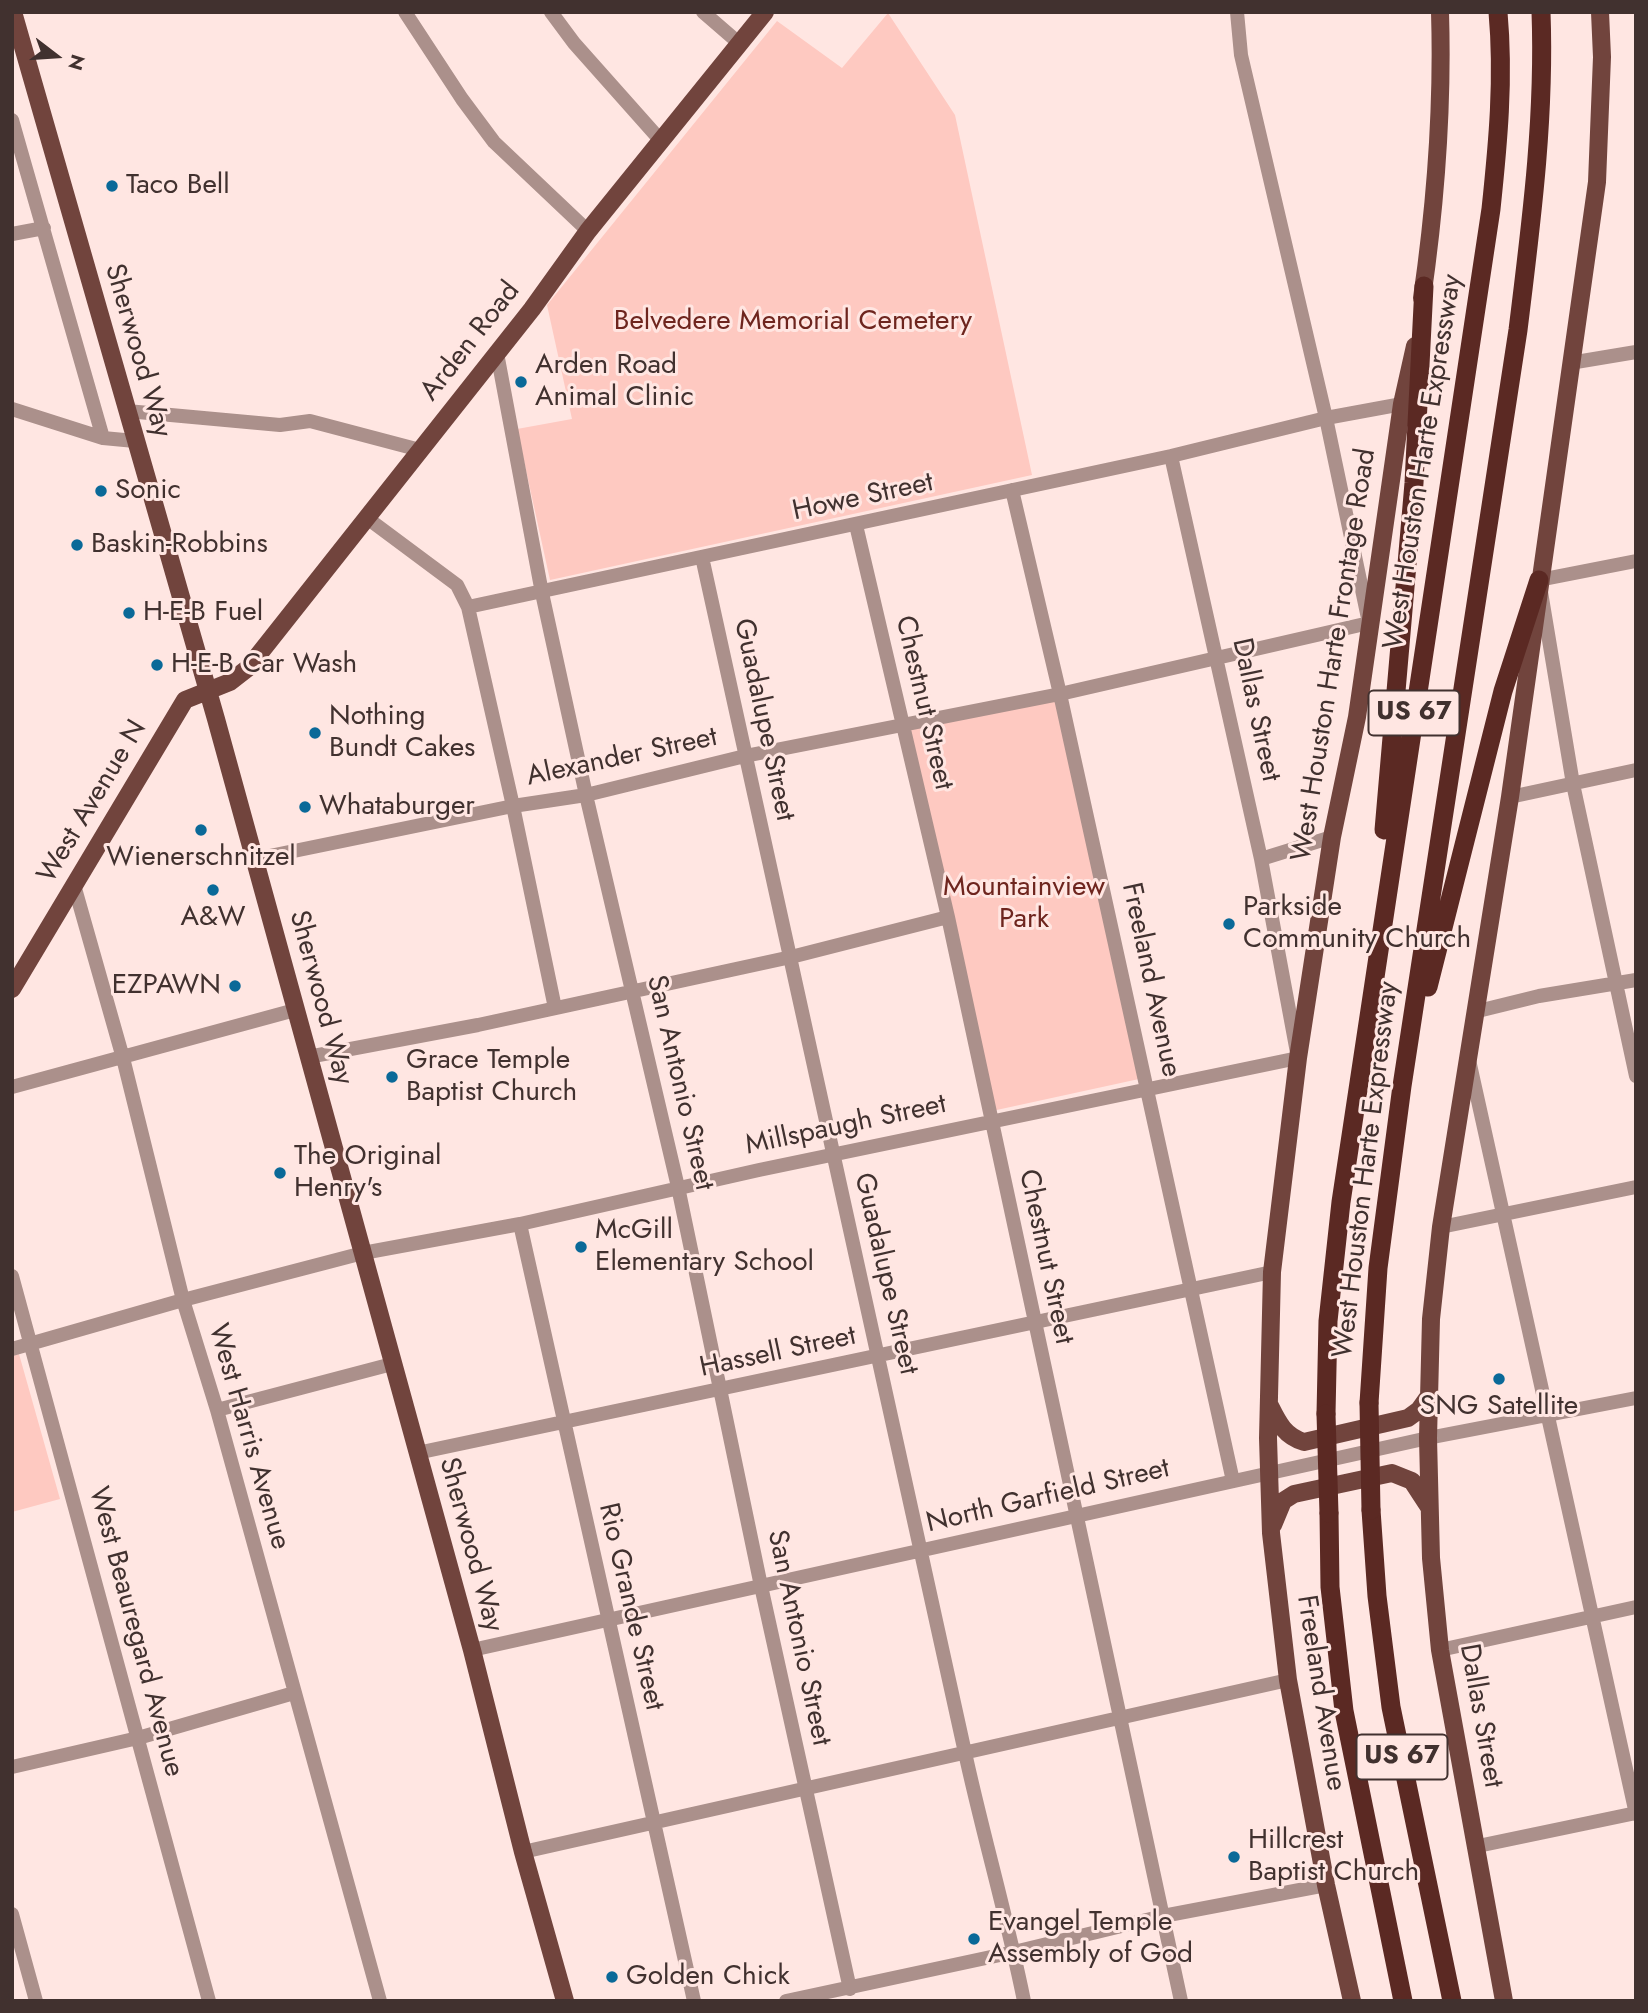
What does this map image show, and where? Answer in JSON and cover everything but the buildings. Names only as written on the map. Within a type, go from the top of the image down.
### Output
[{"type":"highway","name":"West Houston Harte Expressway","points":[[1402,2001],[1344,1711],[1330,1587],[1326,1415],[1328,1321],[1362,1049],[1491,209],[1500,121],[1502,59],[1498,12]]},
{"type":"highway","name":"West Houston Harte Expressway","points":[[1452,2001],[1391,1707],[1377,1596],[1371,1510],[1369,1403],[1378,1268],[1402,1086],[1520,317],[1540,135],[1543,69],[1541,12]]},
{"type":"highway","points":[[1362,1049],[1391,761],[1414,483],[1423,286]]},
{"type":"highway","points":[[1402,1086],[1503,691],[1539,580]]},
{"type":"highway","points":[[1425,1867],[1462,2001]]},
{"type":"main road","name":"Sherwood Way","points":[[13,12],[16,39],[127,411],[255,859],[472,1650],[523,1852],[565,2001]]},
{"type":"main road","name":"Arden Road","points":[[208,690],[230,682],[248,668],[497,353],[588,231],[765,12]]},
{"type":"main road","name":"West Houston Harte Frontage Road","points":[[1269,1474],[1272,1272],[1298,1058],[1332,837],[1357,716],[1402,404],[1413,355],[1435,205],[1442,83],[1440,12]]},
{"type":"main road","points":[[1428,1438],[1431,1320],[1440,1227],[1510,797],[1597,182],[1602,57],[1600,12]]},
{"type":"main road","name":"West Avenue N","points":[[12,989],[185,699],[208,690]]},
{"type":"main road","points":[[1269,1404],[1290,1437],[1304,1442],[1408,1418],[1419,1410],[1429,1396]]},
{"type":"main road","name":"Dallas Street","points":[[1428,1438],[1430,1558],[1440,1650],[1478,1846],[1504,2001]]},
{"type":"main road","points":[[1271,1533],[1283,1501],[1294,1494],[1392,1473],[1412,1481],[1429,1507]]},
{"type":"main road","name":"Freeland Avenue","points":[[1269,1474],[1271,1533],[1288,1680],[1326,1885],[1352,2001]]},
{"type":"street","points":[[405,12],[462,99],[494,142],[588,231]]},
{"type":"street","points":[[551,12],[574,43],[662,142]]},
{"type":"street","points":[[703,12],[740,44]]},
{"type":"street","points":[[1237,12],[1241,55],[1326,418],[1369,623]]},
{"type":"street","name":"Sherwood Way","points":[[12,120],[103,438]]},
{"type":"street","points":[[12,234],[44,228]]},
{"type":"street","points":[[1570,363],[1636,352]]},
{"type":"street","name":"San Antonio Street","points":[[497,353],[542,593],[586,795],[678,1187],[761,1586],[850,1989]]},
{"type":"street","name":"Howe Street","points":[[468,607],[1171,456],[1326,418],[1402,404]]},
{"type":"street","points":[[12,409],[103,438],[135,440]]},
{"type":"street","points":[[127,411],[280,425],[310,421],[421,450]]},
{"type":"street","name":"Dallas Street","points":[[1171,456],[1261,859],[1298,1058]]},
{"type":"street","name":"Freeland Avenue","points":[[1012,491],[1060,694],[1233,1482]]},
{"type":"street","points":[[368,518],[457,585],[468,607],[555,1008]]},
{"type":"street","name":"Chestnut Street","points":[[856,524],[948,917],[1181,2001]]},
{"type":"street","name":"Guadalupe Street","points":[[702,557],[965,1753],[1024,2001]]},
{"type":"street","points":[[1636,561],[1539,580],[1573,783],[1614,985],[1636,1076]]},
{"type":"street","name":"Alexander Street","points":[[255,859],[513,806],[586,795],[745,756],[1060,694],[1369,623]]},
{"type":"street","points":[[1510,797],[1636,770]]},
{"type":"street","points":[[1261,859],[1332,837]]},
{"type":"street","name":"West Harris Avenue","points":[[74,885],[123,1058],[183,1300],[217,1410],[380,2001]]},
{"type":"street","points":[[308,1058],[791,957],[948,917]]},
{"type":"street","points":[[1475,1012],[1539,996],[1636,980]]},
{"type":"street","points":[[12,1087],[295,1010]]},
{"type":"street","name":"Millspaugh Street","points":[[12,1349],[183,1300],[363,1253],[520,1224],[832,1154],[1298,1058]]},
{"type":"street","points":[[1469,1059],[1636,1813],[1478,1846]]},
{"type":"street","points":[[1440,1227],[1636,1187]]},
{"type":"street","name":"Rio Grande Street","points":[[520,1224],[694,2001]]},
{"type":"street","name":"Hassell Street","points":[[417,1452],[1272,1272]]},
{"type":"street","name":"West Beauregard Avenue","points":[[12,1276],[209,2001]]},
{"type":"street","points":[[217,1410],[392,1364]]},
{"type":"street","name":"North Garfield Street","points":[[472,1650],[1428,1438],[1636,1398]]},
{"type":"street","points":[[1440,1650],[1636,1607]]},
{"type":"street","points":[[523,1852],[1288,1680]]},
{"type":"street","points":[[12,1767],[138,1738],[294,1693]]},
{"type":"street","points":[[786,2001],[850,1989],[1163,1916],[1326,1885]]},
{"type":"street","points":[[12,1914],[36,2001]]},
{"type":"green space","name":"Belvedere Memorial Cemetery","points":[[888,13],[955,115],[1032,475],[550,580],[517,429],[572,419],[547,305],[777,21],[842,68]]},
{"type":"green space","name":"Mountainview Park","points":[[1055,697],[1139,1079],[992,1111],[909,730]]},
{"type":"green space","points":[[19,1354],[60,1499],[12,1512],[12,1356]]},
{"type":"place","name":"Taco Bell","points":[[112,186]]},
{"type":"place","name":"Arden Road Animal Clinic","points":[[521,382]]},
{"type":"place","name":"Sonic","points":[[101,491]]},
{"type":"place","name":"Baskin-Robbins","points":[[77,545]]},
{"type":"place","name":"H-E-B Fuel","points":[[129,613]]},
{"type":"place","name":"H-E-B Car Wash","points":[[157,665]]},
{"type":"place","name":"Nothing Bundt Cakes","points":[[315,733]]},
{"type":"place","name":"Whataburger","points":[[305,807]]},
{"type":"place","name":"Wienerschnitzel","points":[[201,830]]},
{"type":"place","name":"A&W","points":[[213,890]]},
{"type":"place","name":"Parkside Community Church","points":[[1229,924]]},
{"type":"place","name":"EZPAWN","points":[[235,986]]},
{"type":"place","name":"Grace Temple Baptist Church","points":[[392,1077]]},
{"type":"place","name":"The Original Henry's","points":[[280,1173]]},
{"type":"place","name":"McGill Elementary School","points":[[581,1247]]},
{"type":"place","name":"SNG Satellite","points":[[1499,1379]]},
{"type":"place","name":"Hillcrest Baptist Church","points":[[1234,1857]]},
{"type":"place","name":"Evangel Temple Assembly of God","points":[[974,1939]]},
{"type":"place","name":"Golden Chick","points":[[612,1977]]}]
